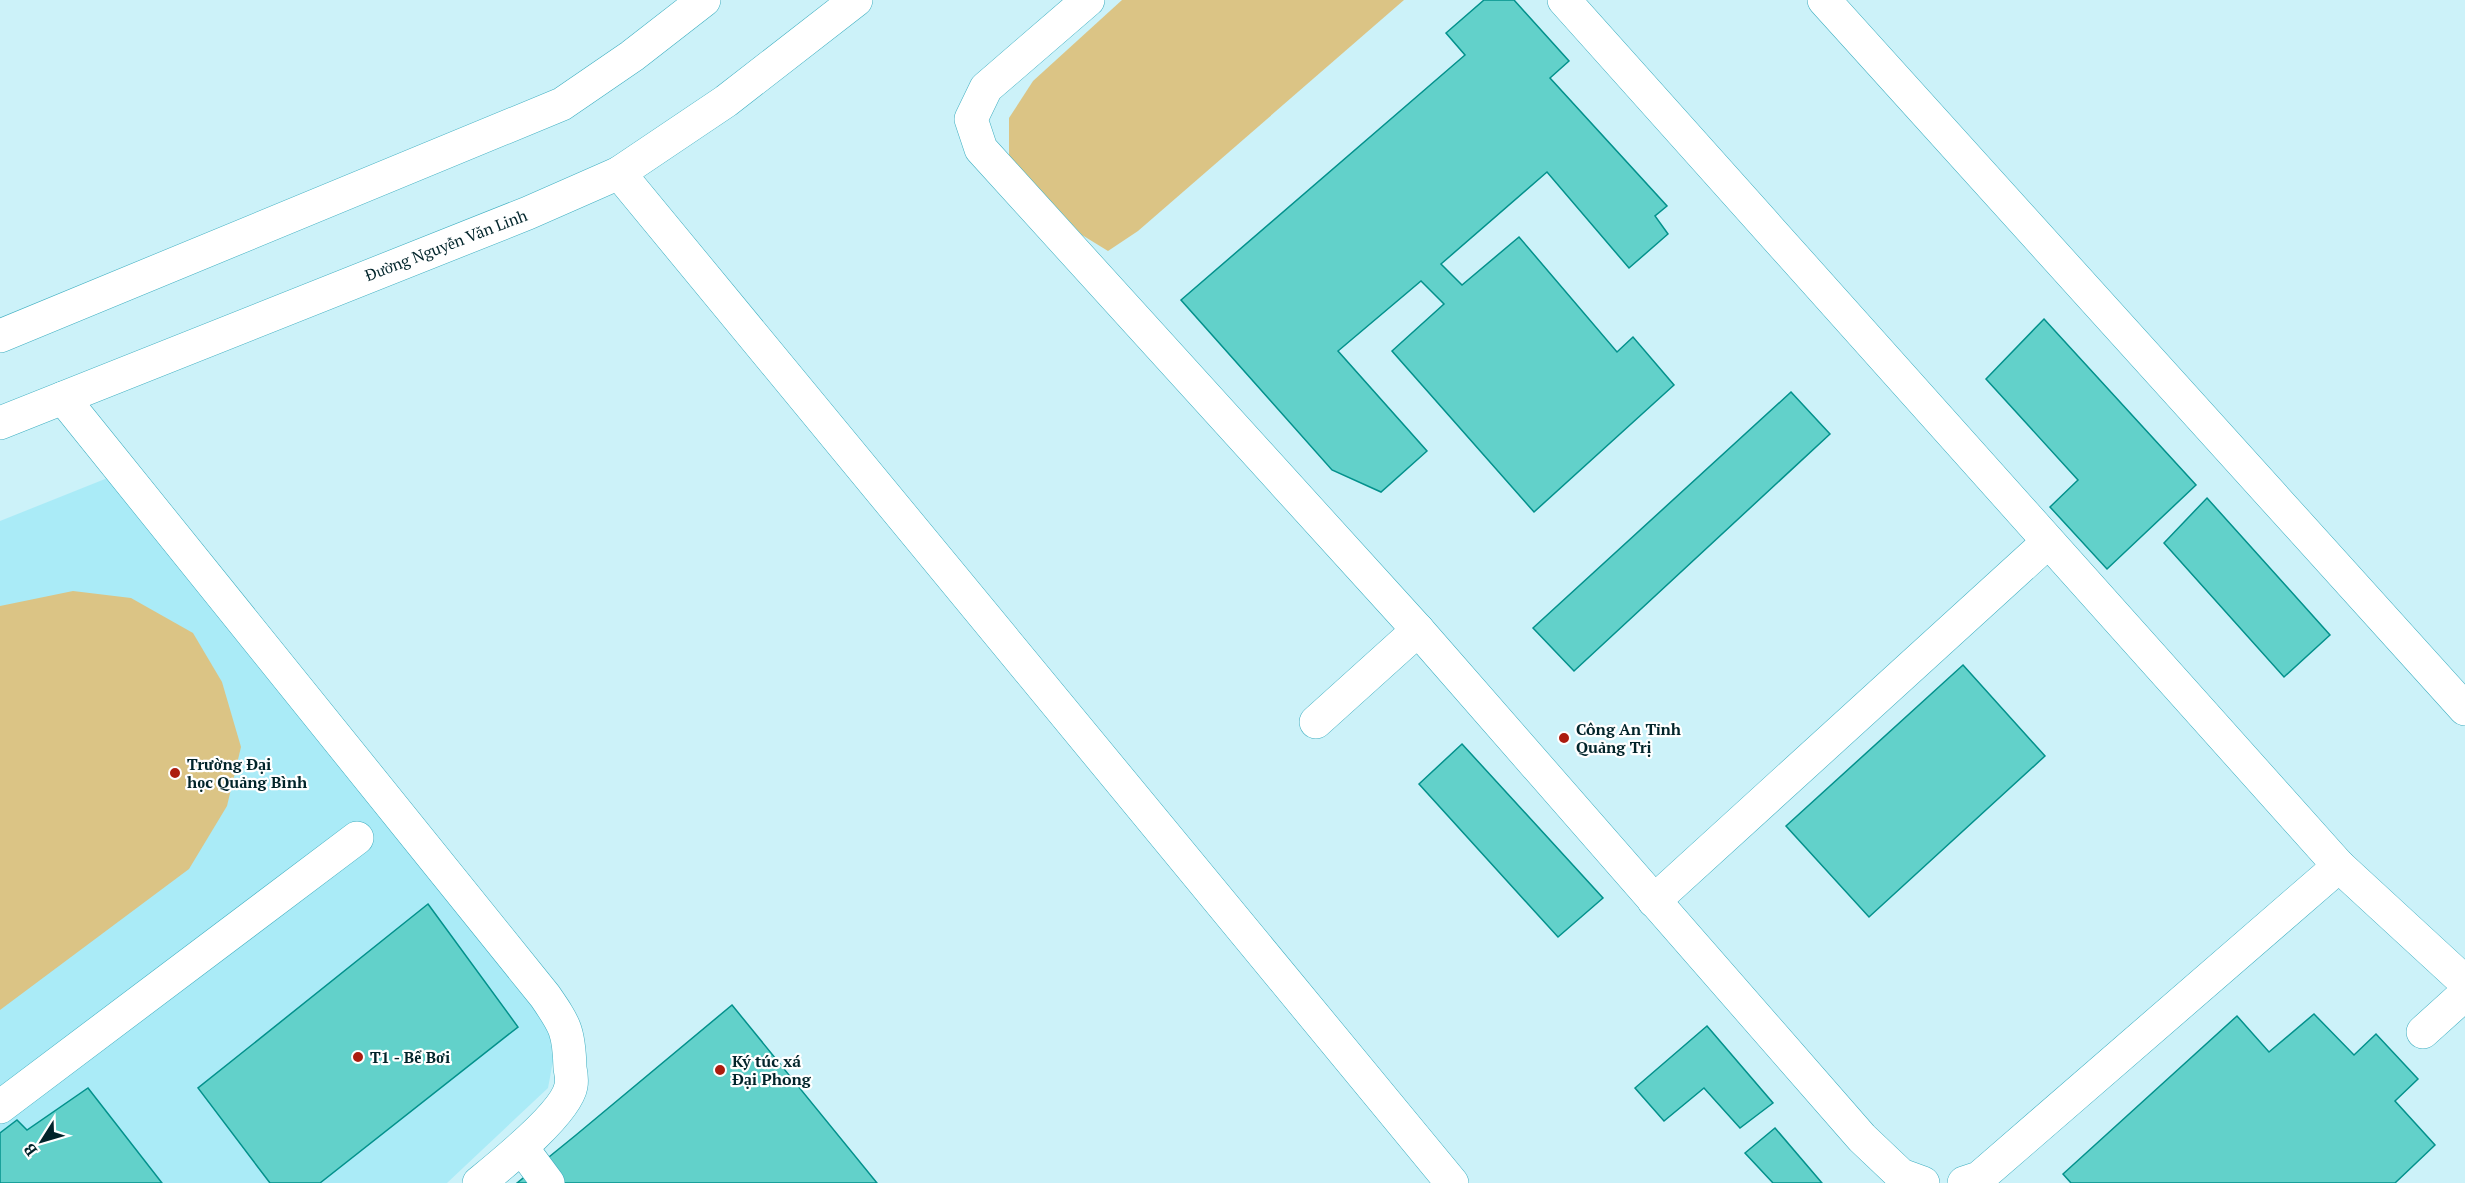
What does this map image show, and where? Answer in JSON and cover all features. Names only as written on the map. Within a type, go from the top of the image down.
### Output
[{"type":"street","points":[[0,336],[562,104],[632,56],[704,0]]},
{"type":"street","name":"Đường Nguyễn Văn Linh","points":[[0,423],[528,213],[619,173],[726,101],[856,0]]},
{"type":"street","points":[[1088,0],[986,88],[971,119],[981,149],[1418,630],[1862,1138],[1901,1175],[1923,1183]]},
{"type":"street","points":[[1564,0],[2339,866],[2465,982]]},
{"type":"street","points":[[1824,0],[2465,709]]},
{"type":"street","points":[[619,173],[1452,1183]]},
{"type":"street","points":[[63,398],[545,996],[559,1017],[569,1037],[571,1088],[556,1112],[522,1148],[479,1183]]},
{"type":"street","points":[[1654,901],[2048,542]]},
{"type":"street","points":[[1316,722],[1418,630]]},
{"type":"street","points":[[0,1107],[357,838]]},
{"type":"street","points":[[1964,1183],[1979,1178],[2339,866]]},
{"type":"street","points":[[2423,1032],[2465,994]]},
{"type":"street","points":[[522,1148],[548,1183]]},
{"type":"shaded area","points":[[1122,0],[1404,0],[1138,231],[1108,251],[1082,235],[1009,156],[1009,118],[1033,81]]},
{"type":"shaded area","name":"Trường Đại học Quảng Bình","points":[[115,475],[548,1025],[553,1061],[548,1088],[447,1183],[0,1183],[0,521]]},
{"type":"shaded area","points":[[73,591],[131,598],[193,633],[222,682],[241,747],[227,806],[189,869],[0,1010],[0,606]]},
{"type":"building","points":[[1484,0],[1514,0],[1569,61],[1550,78],[1667,206],[1655,216],[1668,234],[1629,268],[1547,172],[1441,264],[1462,285],[1519,237],[1617,352],[1633,337],[1674,385],[1534,512],[1392,351],[1444,304],[1421,281],[1338,351],[1427,451],[1381,492],[1332,470],[1181,300],[1465,55],[1446,33]]},
{"type":"building","points":[[2044,319],[2196,485],[2107,569],[2050,507],[2078,480],[1986,379]]},
{"type":"building","points":[[1791,392],[1830,434],[1574,671],[1533,628]]},
{"type":"building","points":[[2207,498],[2330,635],[2284,677],[2164,543]]},
{"type":"building","points":[[1963,665],[2045,756],[1869,917],[1786,826]]},
{"type":"building","points":[[1462,744],[1603,898],[1558,937],[1419,784]]},
{"type":"building","name":"T1 - Bể Bơi","points":[[428,904],[518,1027],[320,1183],[270,1183],[198,1088]]},
{"type":"building","name":"Ký túc xá Đại Phong","points":[[732,1005],[877,1183],[517,1183],[576,1135]]},
{"type":"building","points":[[2314,1014],[2354,1055],[2376,1034],[2418,1079],[2395,1101],[2435,1145],[2395,1183],[2071,1183],[2063,1174],[2237,1016],[2269,1052]]},
{"type":"building","points":[[1707,1026],[1773,1103],[1740,1128],[1704,1088],[1664,1121],[1635,1088]]},
{"type":"building","points":[[88,1088],[162,1183],[0,1183],[0,1133],[17,1120],[27,1130]]},
{"type":"building","points":[[1775,1128],[1822,1183],[1773,1183],[1745,1153]]},
{"type":"place","name":"Công An Tỉnh Quảng Trị","points":[[1564,738]]},
{"type":"place","name":"Trường Đại học Quảng Bình","points":[[175,773]]},
{"type":"place","name":"T1 - Bể Bơi","points":[[358,1057]]},
{"type":"place","name":"Ký túc xá Đại Phong","points":[[720,1070]]}]
